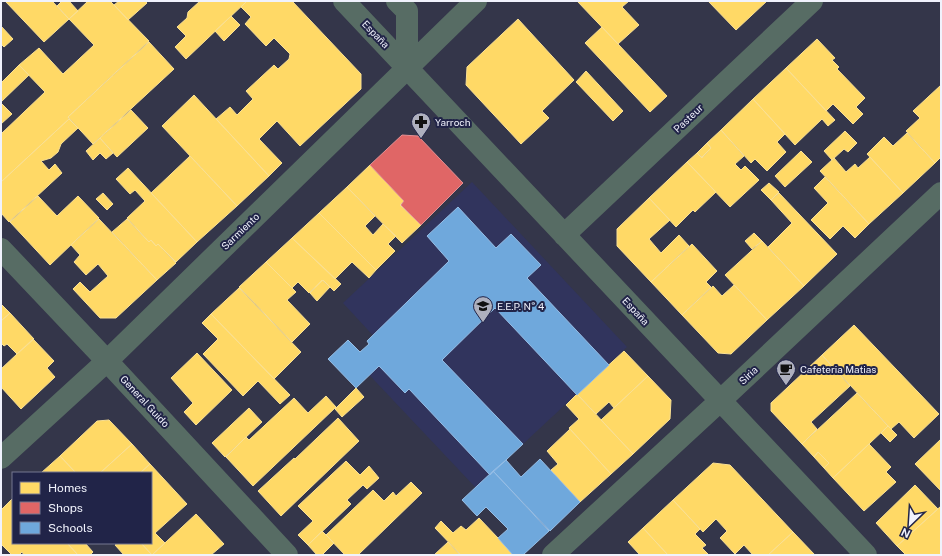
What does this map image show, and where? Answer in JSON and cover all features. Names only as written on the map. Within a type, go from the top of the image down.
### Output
[{"type":"street","name":"España","points":[[344,1],[866,555]]},
{"type":"street","name":"Sarmiento","points":[[1,458],[107,361],[476,1]]},
{"type":"street","name":"Pasteur","points":[[564,235],[812,1]]},
{"type":"street","name":"España","points":[[407,4],[407,67]]},
{"type":"street","name":"Siria","points":[[553,555],[721,400],[941,192]]},
{"type":"street","name":"General Guido","points":[[1,249],[107,361],[286,555]]},
{"type":"shaded area","name":"E.E.P. N° 4","points":[[472,182],[627,347],[476,488],[358,363],[380,343],[343,303]]},
{"type":"building: Homes","points":[[5,1],[52,1],[69,19],[44,42]]},
{"type":"building: Homes","points":[[62,1],[69,1],[78,11],[69,19],[57,6]]},
{"type":"building: Homes","points":[[88,1],[110,1],[149,41],[68,117],[69,119],[1,182],[1,134],[45,92],[19,65],[39,48],[63,74],[94,45],[69,19]]},
{"type":"building: Homes","points":[[119,1],[145,1],[147,3],[128,20],[114,5]]},
{"type":"building: Homes","points":[[200,1],[247,1],[186,59],[175,47],[186,36],[177,27],[187,18],[188,12]]},
{"type":"building: Homes","points":[[247,1],[292,1],[361,74],[361,89],[300,146],[277,121],[259,139],[282,163],[269,176],[216,119],[230,107],[237,115],[253,99],[246,91],[274,65],[278,69],[289,59],[290,54],[274,38],[266,46],[245,24],[251,17],[241,7]]},
{"type":"building: Homes","points":[[577,1],[629,1],[622,7],[639,25],[618,44]]},
{"type":"building: Homes","points":[[708,1],[767,1],[736,30]]},
{"type":"building: Homes","points":[[231,16],[240,25],[224,41],[215,31]]},
{"type":"building: Homes","points":[[518,19],[574,80],[542,111],[549,118],[521,144],[466,85],[467,67]]},
{"type":"building: Homes","points":[[1,26],[13,39],[4,47],[1,44]]},
{"type":"building: Homes","points":[[602,27],[667,96],[650,112],[585,43]]},
{"type":"building: Homes","points":[[817,39],[835,58],[832,60],[839,67],[837,69],[865,98],[856,107],[863,114],[853,124],[833,104],[826,111],[786,68]]},
{"type":"building: Homes","points":[[149,42],[174,69],[93,144],[68,117]]},
{"type":"building: Homes","points":[[19,65],[29,75],[1,102],[1,83]]},
{"type":"building: Homes","points":[[786,68],[835,120],[828,126],[822,119],[795,145],[753,99]]},
{"type":"building: Homes","points":[[586,71],[623,111],[613,121],[576,82]]},
{"type":"building: Homes","points":[[941,85],[941,157],[935,163],[906,131],[920,118],[913,111]]},
{"type":"building: Homes","points":[[194,95],[269,176],[237,206],[162,126]]},
{"type":"building: Homes","points":[[753,99],[785,134],[777,142],[786,152],[767,171],[755,159],[751,163],[721,130]]},
{"type":"building: Homes","points":[[1,103],[12,114],[1,124]]},
{"type":"building: Homes","points":[[131,110],[148,128],[117,157],[100,138]]},
{"type":"building: Homes","points":[[69,119],[78,128],[61,144],[58,152],[51,158],[41,161],[49,170],[55,164],[62,173],[9,222],[1,213],[1,182]]},
{"type":"building: Homes","points":[[721,130],[744,156],[735,164],[741,170],[745,166],[759,180],[730,207],[687,162],[697,153],[702,158],[711,148],[707,143]]},
{"type":"building: Homes","points":[[845,131],[857,143],[848,152],[844,149],[832,160],[824,151]]},
{"type":"building: Homes","points":[[907,133],[935,163],[903,193],[867,154],[884,137],[893,146]]},
{"type":"building: Homes","points":[[100,138],[113,153],[106,159],[100,153],[93,160],[86,151]]},
{"type":"building: Homes","points":[[707,143],[711,148],[702,157],[697,153]]},
{"type":"building: Homes","points":[[801,151],[812,162],[785,187],[775,176]]},
{"type":"building: Homes","points":[[190,156],[237,206],[197,242],[151,193]]},
{"type":"building: Homes","points":[[870,157],[903,193],[869,224],[820,171],[834,158],[846,172],[855,164],[858,168]]},
{"type":"building: Homes","points":[[687,162],[716,192],[695,212],[693,210],[676,227],[649,198]]},
{"type":"building: Homes","points":[[370,165],[404,201],[400,205],[421,225],[402,243],[347,187]]},
{"type":"building: Homes","points":[[128,168],[197,242],[176,262],[158,244],[156,246],[151,240],[149,242],[127,218],[145,201],[135,190],[130,194],[116,179]]},
{"type":"building: Homes","points":[[825,177],[869,224],[855,238],[843,226],[830,239],[811,220],[828,203],[814,188]]},
{"type":"building: Homes","points":[[769,183],[779,192],[771,200],[761,190]]},
{"type":"building: Homes","points":[[347,187],[375,216],[365,226],[373,235],[383,224],[396,236],[388,244],[395,251],[376,270],[319,213]]},
{"type":"building: Homes","points":[[103,193],[113,204],[107,210],[96,199]]},
{"type":"building: Homes","points":[[779,193],[837,254],[804,286],[768,247],[792,223],[771,200]]},
{"type":"building: Homes","points":[[38,196],[57,216],[78,196],[99,218],[50,265],[10,222]]},
{"type":"building: Homes","points":[[649,198],[670,220],[649,239],[661,253],[679,235],[689,246],[651,282],[617,246],[617,229]]},
{"type":"building: Homes","points":[[319,213],[376,270],[369,278],[352,262],[335,279],[292,238]]},
{"type":"building: Homes","points":[[99,219],[157,280],[116,318],[100,318],[73,289],[80,282],[90,292],[108,276],[98,264],[86,275],[74,262],[80,255],[71,245]]},
{"type":"building: Homes","points":[[127,219],[149,242],[151,240],[156,246],[158,244],[176,263],[157,280],[112,232]]},
{"type":"building: Homes","points":[[754,233],[762,241],[752,249],[745,241]]},
{"type":"building: Homes","points":[[292,238],[341,284],[334,291],[323,280],[309,293],[298,282],[292,288],[266,262]]},
{"type":"building: Homes","points":[[762,241],[804,286],[767,320],[725,275]]},
{"type":"building: Homes","points":[[692,244],[717,271],[706,282],[711,287],[682,315],[651,282]]},
{"type":"building: Homes","points":[[266,262],[296,292],[287,300],[310,324],[292,342],[239,287]]},
{"type":"building: Homes","points":[[322,280],[330,287],[317,301],[310,293]]},
{"type":"building: Homes","points":[[734,285],[767,320],[731,354],[718,353],[682,315],[713,286],[722,296]]},
{"type":"building: Homes","points":[[239,288],[301,352],[274,379],[211,314]]},
{"type":"building: Homes","points":[[1,304],[10,313],[1,321]]},
{"type":"building: Homes","points":[[10,313],[34,339],[17,354],[7,344],[4,346],[1,343],[1,321]]},
{"type":"building: Homes","points":[[211,314],[290,395],[280,404],[258,381],[243,396],[203,354],[218,339],[202,323]]},
{"type":"building: Homes","points":[[854,325],[939,414],[914,438],[899,422],[891,429],[822,355]]},
{"type":"building: Homes","points":[[33,339],[54,361],[47,368],[55,377],[21,409],[1,387],[1,369]]},
{"type":"building: Homes","points":[[624,351],[648,376],[614,408],[609,402],[596,414],[577,394]]},
{"type":"building: Homes","points":[[197,353],[232,390],[196,425],[184,412],[193,403],[171,378]]},
{"type":"building: Homes","points":[[822,355],[850,386],[811,422],[817,429],[802,444],[771,411],[771,403]]},
{"type":"building: Homes","points":[[648,376],[671,400],[670,419],[633,454],[601,420]]},
{"type":"building: Homes","points":[[356,388],[364,397],[342,417],[335,409]]},
{"type":"building: Homes","points":[[857,393],[888,426],[833,478],[824,468],[829,463],[818,452],[814,457],[802,444]]},
{"type":"building: Homes","points":[[577,394],[633,454],[611,474],[569,428],[579,419],[566,405]]},
{"type":"building: Homes","points":[[326,396],[336,407],[253,486],[226,457],[246,437],[249,440],[294,398],[308,413]]},
{"type":"building: Homes","points":[[249,408],[262,422],[225,457],[212,443]]},
{"type":"building: Homes","points":[[338,418],[359,441],[281,516],[258,491],[294,458],[295,459]]},
{"type":"building: Homes","points":[[109,420],[132,444],[101,472],[75,472],[60,456],[97,421]]},
{"type":"building: Homes","points":[[888,426],[897,435],[890,442],[881,433]]},
{"type":"building: Homes","points":[[570,429],[611,474],[580,502],[551,470],[558,464],[547,451]]},
{"type":"building: Homes","points":[[941,439],[941,491],[915,464]]},
{"type":"building: Homes","points":[[132,444],[150,464],[141,472],[101,472]]},
{"type":"building: Homes","points":[[869,444],[891,467],[886,472],[896,482],[864,511],[833,478]]},
{"type":"building: Homes","points":[[818,452],[829,463],[824,468],[814,457]]},
{"type":"building: Homes","points":[[60,456],[75,472],[42,472]]},
{"type":"building: Homes","points":[[346,461],[360,475],[369,466],[379,478],[367,489],[363,485],[347,500],[351,504],[308,545],[298,535],[313,521],[298,506]]},
{"type":"building: Homes","points":[[713,463],[730,465],[793,532],[768,555],[753,555],[744,545],[735,554],[720,538],[727,531],[716,519],[703,532],[673,500]]},
{"type":"building: Homes","points":[[150,464],[187,504],[155,533],[165,543],[152,555],[142,544],[152,544],[152,472],[141,472]]},
{"type":"building: Homes","points":[[411,482],[422,493],[358,555],[345,555],[326,535],[373,490],[384,501],[393,492],[396,496]]},
{"type":"building: Homes","points":[[915,485],[938,509],[897,546],[876,523]]},
{"type":"building: Homes","points":[[12,499],[12,544],[68,544],[78,555],[24,555],[22,552],[19,555],[12,555],[1,544],[1,510]]},
{"type":"building: Homes","points":[[673,500],[700,529],[695,534],[706,545],[702,548],[708,554],[707,555],[668,555],[643,528]]},
{"type":"building: Homes","points":[[941,506],[941,555],[906,555],[897,546]]},
{"type":"building: Homes","points":[[196,514],[224,544],[211,555],[152,555]]},
{"type":"building: Homes","points":[[479,518],[513,555],[461,555],[435,528],[441,521],[453,533],[461,526],[466,530]]},
{"type":"building: Homes","points":[[643,528],[668,555],[640,555],[628,542]]},
{"type":"building: Homes","points":[[322,531],[334,543],[322,555],[317,555],[308,545]]},
{"type":"building: Homes","points":[[793,532],[815,555],[768,555]]},
{"type":"building: Homes","points":[[448,542],[460,555],[434,555]]},
{"type":"building: Homes","points":[[68,544],[86,544],[93,552],[90,555],[78,555]]},
{"type":"building: Homes","points":[[142,544],[152,555],[124,555],[115,545]]},
{"type":"building: Shops","points":[[402,135],[418,136],[463,183],[421,225],[401,205],[404,201],[370,165]]},
{"type":"building: Schools","points":[[458,207],[496,248],[511,234],[541,265],[527,278],[609,365],[577,395],[495,308],[442,360],[523,444],[490,475],[409,389],[405,393],[379,366],[356,388],[328,359],[348,340],[360,352],[369,344],[367,341],[449,261],[427,236]]},
{"type":"building: Schools","points":[[540,459],[580,502],[550,531],[493,471],[506,460],[521,477]]},
{"type":"building: Schools","points":[[493,471],[549,531],[523,555],[513,555],[498,538],[508,529],[486,507],[477,516],[462,500]]},
{"type":"place","name":"Yarroch","points":[[421,139]]},
{"type":"place","name":"E.E.P. N° 4","points":[[483,323]]},
{"type":"place","name":"Cafeteria Matias","points":[[786,386]]}]
